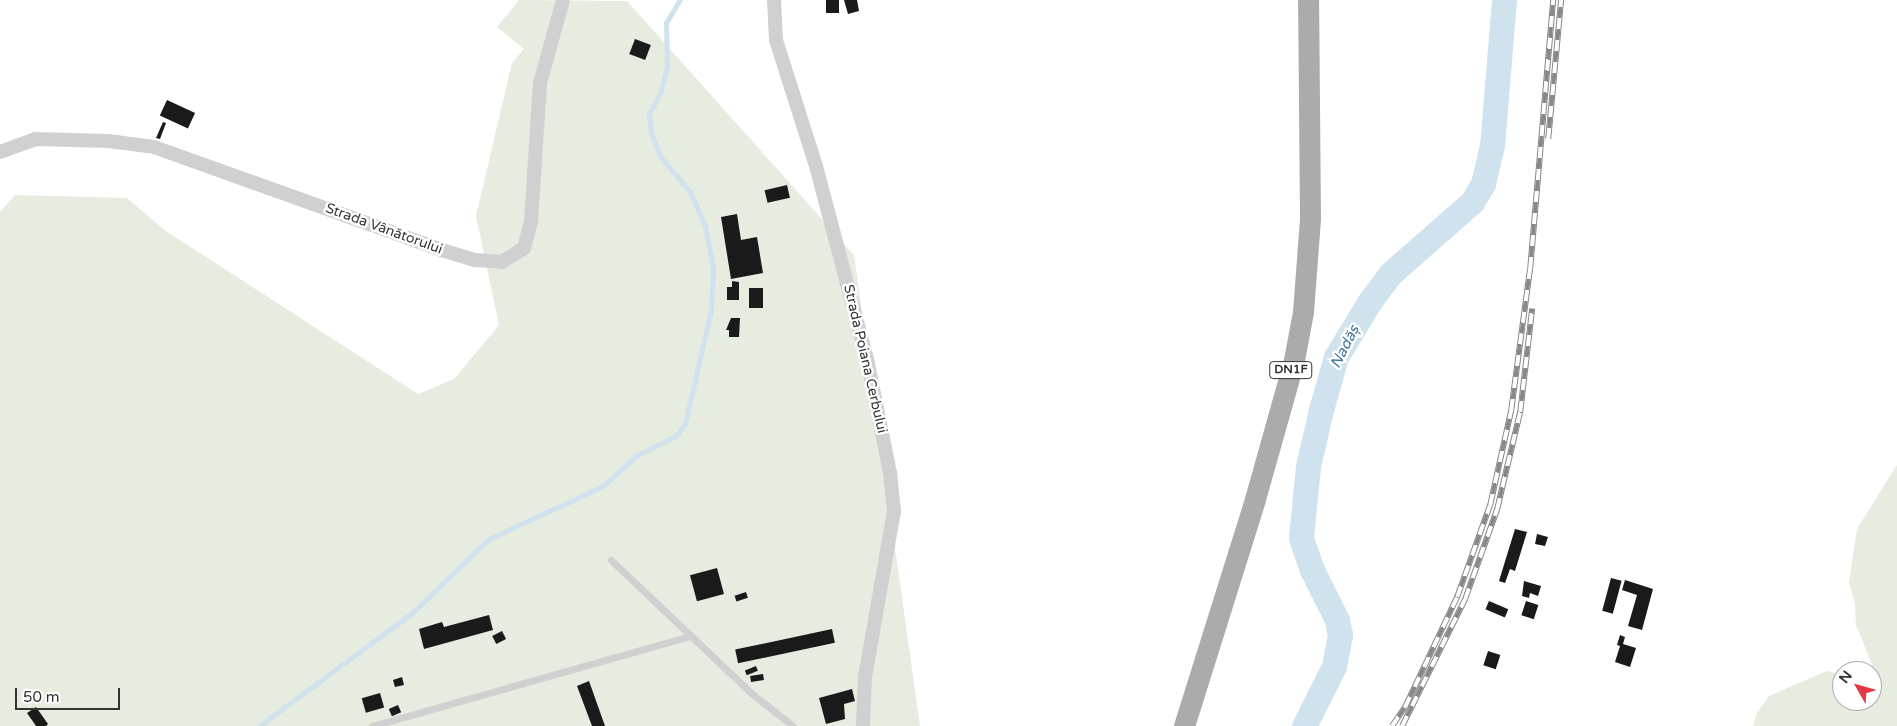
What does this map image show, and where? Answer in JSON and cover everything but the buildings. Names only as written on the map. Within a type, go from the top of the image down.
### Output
[{"type":"main road","name":"DN1F","points":[[1184,726],[1255,499],[1294,360],[1303,312],[1310,218],[1308,0]]},
{"type":"street","name":"Strada Vânătorului","points":[[0,152],[35,139],[108,141],[154,147],[445,252],[475,260],[502,262],[524,248],[531,222],[540,83],[563,0]]},
{"type":"street","name":"Strada Poiana Cerbului","points":[[774,0],[776,40],[816,166],[870,369],[890,472],[894,511],[865,678],[863,726]]},
{"type":"lane","points":[[611,560],[751,693],[792,726]]},
{"type":"lane","points":[[372,726],[691,636]]},
{"type":"shaded area","points":[[519,0],[627,1],[854,255],[920,726],[0,726],[0,212],[15,195],[127,198],[166,231],[418,394],[454,379],[499,325],[476,216],[512,63],[524,49],[497,27]]},
{"type":"shaded area","points":[[1897,465],[1897,726],[1753,726],[1757,713],[1769,696],[1827,671],[1832,672],[1832,711],[1882,711],[1882,661],[1871,661],[1856,625],[1855,603],[1849,583],[1857,529]]},
{"type":"waterway","points":[[259,726],[412,613],[489,539],[603,486],[636,456],[676,436],[685,424],[711,310],[713,269],[705,226],[690,192],[661,158],[651,133],[649,114],[661,91],[667,67],[666,23],[680,0]]},
{"type":"waterway","name":"Nadăș","points":[[1304,726],[1334,666],[1340,635],[1337,620],[1312,570],[1301,538],[1308,466],[1321,410],[1336,357],[1370,301],[1390,274],[1472,202],[1483,184],[1492,146],[1504,0]]},
{"type":"railway","points":[[1392,726],[1405,707],[1457,597],[1490,505],[1511,410],[1530,268],[1553,0]]},
{"type":"railway","points":[[1548,139],[1561,0]]},
{"type":"railway","points":[[1402,726],[1465,599],[1497,509],[1520,412],[1532,309]]}]
